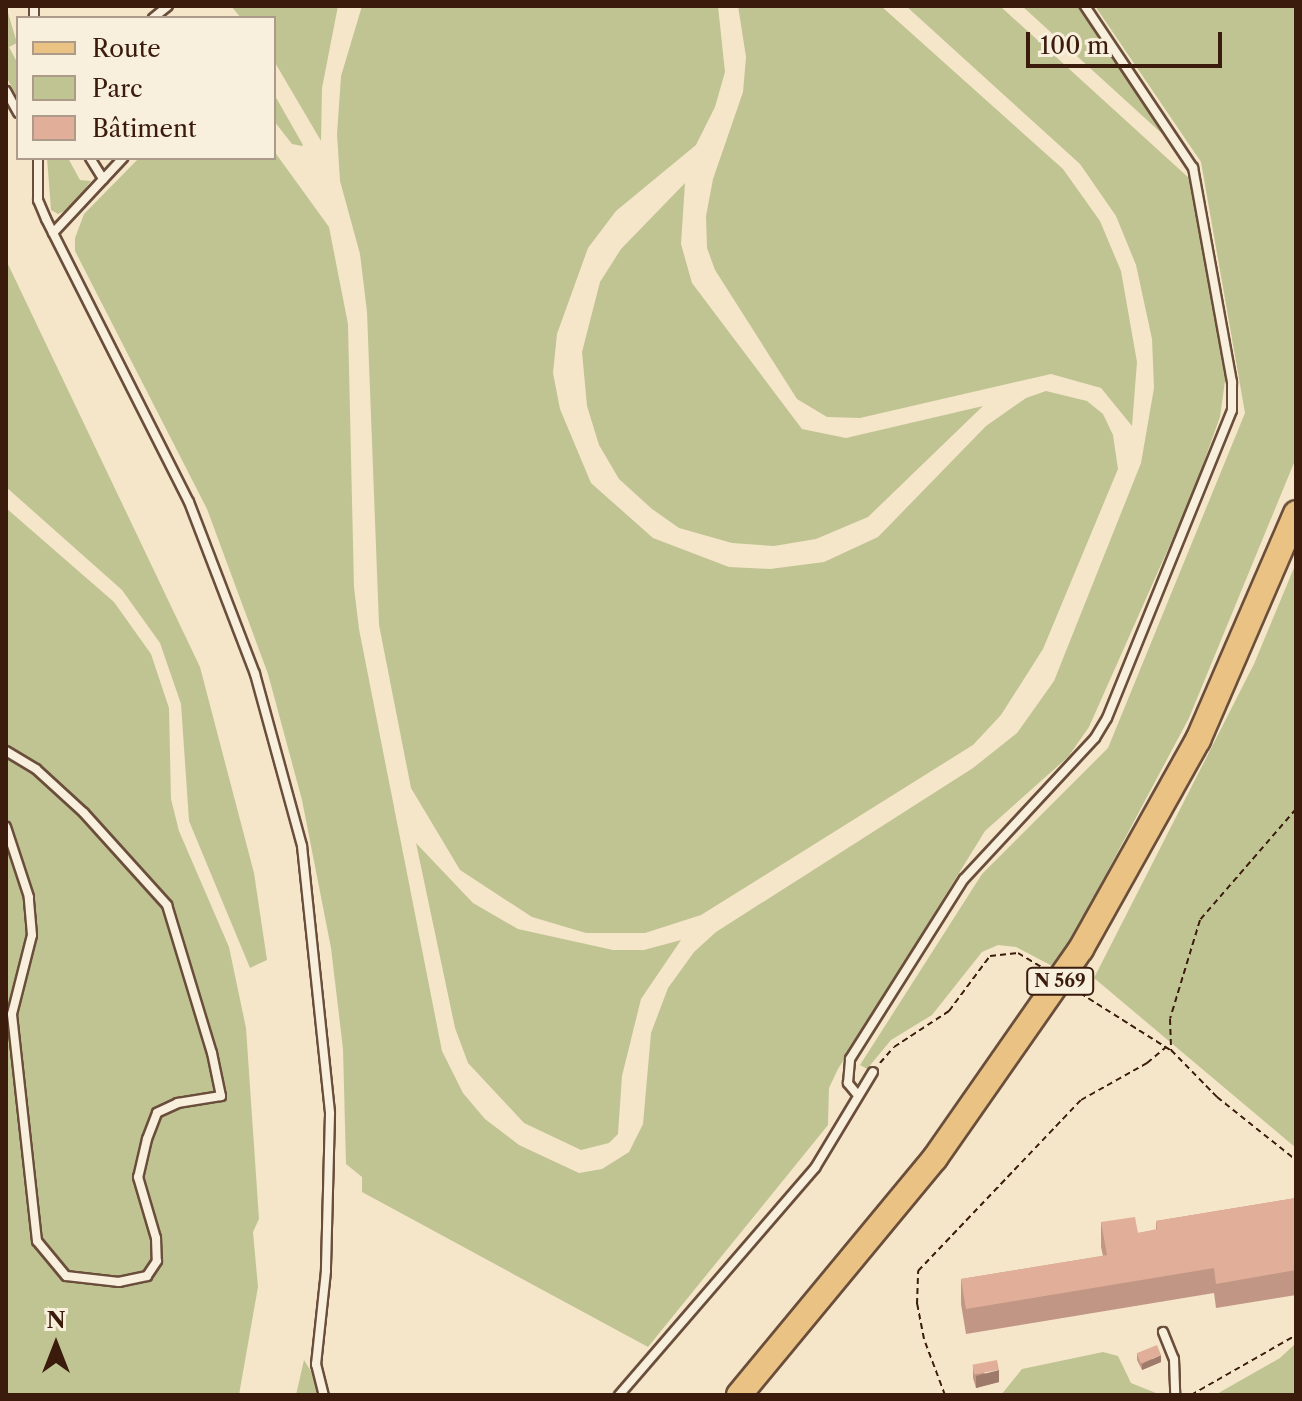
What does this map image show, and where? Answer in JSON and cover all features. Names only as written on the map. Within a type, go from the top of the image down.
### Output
[{"type":"main road","name":"N 569","points":[[739,1395],[935,1158],[1081,949],[1198,740],[1296,513]]},
{"type":"lane","points":[[856,1093],[848,1083],[850,1059],[964,879],[1095,738],[1107,718],[1232,410],[1232,382],[1193,168],[1085,6]]},
{"type":"lane","points":[[6,91],[16,109]]},
{"type":"lane","points":[[38,160],[38,200],[189,502],[255,674],[302,846],[330,1114],[326,1271],[316,1364],[324,1395]]},
{"type":"lane","points":[[91,160],[103,179]]},
{"type":"lane","points":[[53,233],[121,160]]},
{"type":"lane","points":[[6,751],[36,769],[84,813],[167,905],[212,1053],[221,1096],[178,1103],[157,1113],[147,1139],[138,1177],[156,1238],[157,1261],[147,1276],[119,1282],[66,1276],[51,1264],[37,1241],[12,1014],[32,935],[29,897],[6,827]]},
{"type":"lane","points":[[619,1395],[815,1168],[844,1127],[856,1093],[873,1072]]},
{"type":"lane","points":[[1163,1332],[1174,1359],[1175,1395]]},
{"type":"path","points":[[1171,1050],[1170,1019],[1200,920],[1296,809]]},
{"type":"path","points":[[873,1072],[894,1047],[949,1011],[990,956],[1018,953],[1048,971]]},
{"type":"path","points":[[1080,993],[1171,1050],[1217,1097],[1296,1160]]},
{"type":"path","points":[[945,1395],[922,1327],[918,1271],[1081,1100],[1147,1063],[1166,1047]]},
{"type":"path","points":[[1191,1395],[1296,1335]]},
{"type":"green space","points":[[6,6],[16,40],[16,44],[9,47],[16,60],[16,95],[6,76]]},
{"type":"green space","points":[[231,6],[338,6],[322,88],[321,141],[276,64],[276,16],[239,16]]},
{"type":"green space","points":[[362,6],[718,6],[725,72],[715,107],[696,145],[616,211],[588,248],[557,334],[553,373],[560,409],[591,483],[653,538],[729,567],[770,569],[824,562],[878,537],[986,426],[1026,398],[1046,391],[1087,401],[1103,414],[1113,435],[1118,469],[1043,649],[1001,715],[973,745],[701,915],[645,933],[586,933],[532,917],[460,870],[411,788],[379,625],[367,312],[360,254],[340,181],[337,134],[341,76]]},
{"type":"green space","points":[[738,6],[881,6],[1063,169],[1100,221],[1121,271],[1137,362],[1132,426],[1101,388],[1051,374],[860,418],[827,417],[797,399],[715,270],[707,248],[706,216],[713,179],[743,92],[746,57]]},
{"type":"green space","points":[[906,6],[1000,6],[1190,179],[1226,374],[1220,417],[1192,495],[1089,727],[1068,757],[985,831],[838,1069],[829,1088],[828,1125],[648,1347],[362,1192],[362,1177],[346,1164],[343,1049],[331,948],[302,800],[268,674],[207,509],[75,251],[75,238],[84,214],[137,160],[276,160],[276,154],[329,227],[348,324],[354,587],[359,629],[442,1051],[463,1093],[485,1119],[519,1145],[579,1173],[602,1169],[629,1152],[643,1124],[651,1033],[668,988],[694,952],[716,932],[973,768],[1017,733],[1054,681],[1141,463],[1154,388],[1152,339],[1136,265],[1116,216],[1080,164]]},
{"type":"green space","points":[[1022,6],[1082,6],[1173,139],[1170,141]]},
{"type":"green space","points":[[1095,6],[1296,6],[1296,458],[1189,718],[1056,968],[1016,947],[998,945],[982,952],[932,1015],[891,1040],[867,1069],[860,1065],[982,874],[1108,748],[1245,413],[1201,162]]},
{"type":"green space","points":[[276,98],[303,145],[292,144],[276,124]]},
{"type":"green space","points":[[47,160],[69,160],[80,180],[91,181],[69,209],[58,214],[51,210]]},
{"type":"green space","points":[[685,183],[681,244],[692,283],[802,429],[846,438],[983,406],[868,517],[816,539],[774,546],[732,543],[679,528],[652,509],[619,479],[599,445],[587,406],[582,352],[600,282],[621,249]]},
{"type":"green space","points":[[6,260],[200,667],[254,873],[267,960],[250,968],[189,821],[181,704],[160,643],[122,590],[6,487]]},
{"type":"green space","points":[[6,508],[114,602],[151,654],[169,708],[171,799],[179,831],[229,947],[246,1028],[259,1219],[253,1232],[258,1287],[239,1395],[6,1395]]},
{"type":"green space","points":[[1296,563],[1296,1148],[1094,978],[1254,664]]},
{"type":"green space","points":[[416,843],[473,903],[518,929],[613,950],[644,950],[681,940],[641,999],[622,1076],[618,1134],[609,1143],[581,1150],[524,1123],[468,1063],[455,1028]]},
{"type":"green space","points":[[1296,1343],[1296,1395],[1215,1395],[1280,1358]]},
{"type":"green space","points":[[1103,1352],[1118,1356],[1131,1383],[1161,1395],[1001,1395],[1022,1369]]},
{"type":"green space","points":[[304,1360],[312,1373],[319,1395],[296,1395]]},
{"type":"building","points":[[1296,1198],[1296,1270],[1216,1284],[1214,1268],[966,1309],[961,1279],[1107,1255],[1101,1222],[1135,1217],[1138,1233],[1157,1229],[1156,1221]]},
{"type":"building","points":[[1157,1345],[1161,1355],[1141,1363],[1137,1353]]},
{"type":"building","points":[[997,1360],[999,1370],[974,1375],[972,1365]]}]
